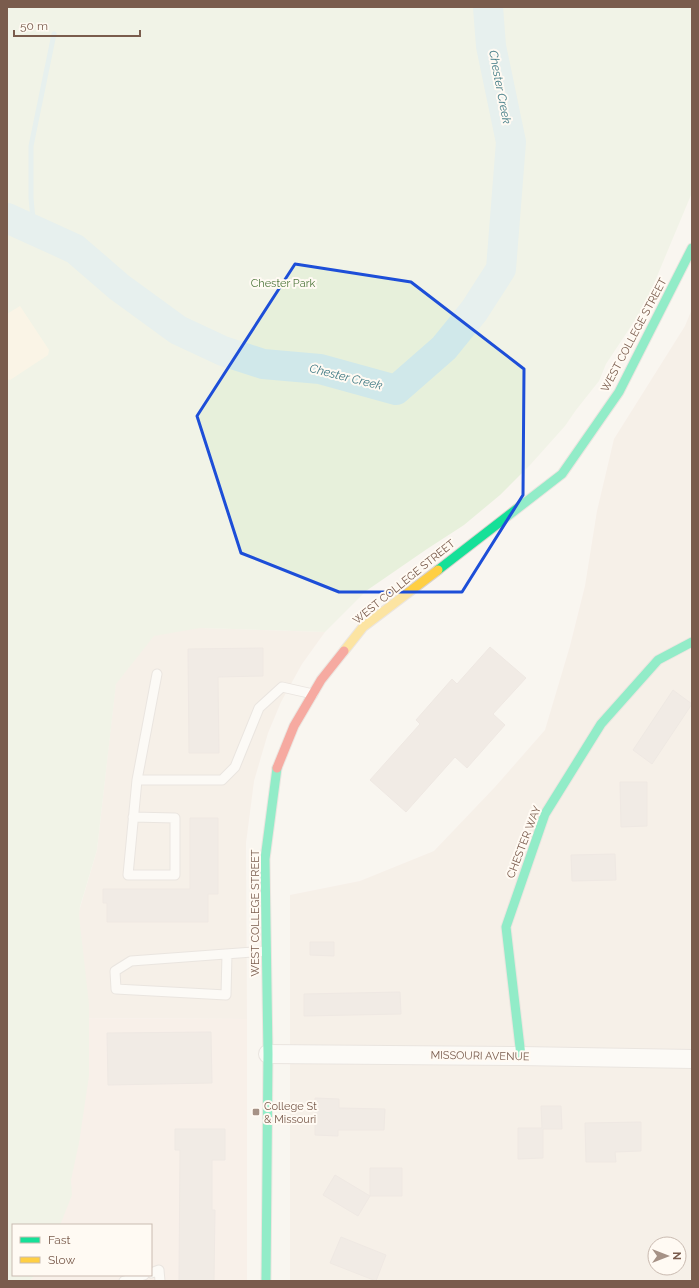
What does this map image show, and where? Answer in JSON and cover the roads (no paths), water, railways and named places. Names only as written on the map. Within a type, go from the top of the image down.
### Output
[{"type":"street","name":"WEST COLLEGE STREET","points":[[266,1281],[268,1054],[265,859],[277,768],[294,726],[321,680],[363,627],[562,474],[619,392],[692,248]]},
{"type":"street","name":"CHESTER WAY","points":[[521,1056],[506,927],[545,814],[601,724],[658,660],[692,642]]},
{"type":"street","name":"MISSOURI AVENUE","points":[[268,1054],[692,1059]]},
{"type":"lane","points":[[133,817],[175,818],[174,875],[128,875],[136,780],[157,674]]},
{"type":"lane","points":[[136,780],[222,780],[235,767],[259,708],[282,687],[313,694]]},
{"type":"lane","points":[[227,954],[226,995],[116,989],[115,971],[132,961],[266,951]]},
{"type":"lane","points":[[152,1273],[159,1270],[160,1281]]},
{"type":"lane","points":[[124,1281],[141,1276]]},
{"type":"waterway","name":"Chester Creek","points":[[7,218],[75,249],[119,287],[178,330],[223,351],[263,364],[320,369],[396,390],[444,348],[474,311],[501,269],[511,142],[491,46],[488,7]]},
{"type":"waterway","points":[[34,230],[31,198],[31,146],[54,34]]},
{"type":"place","name":"College St & Missouri","points":[[256,1112]]},
{"type":"park label","name":"Chester Park","points":[[283,283]]}]
